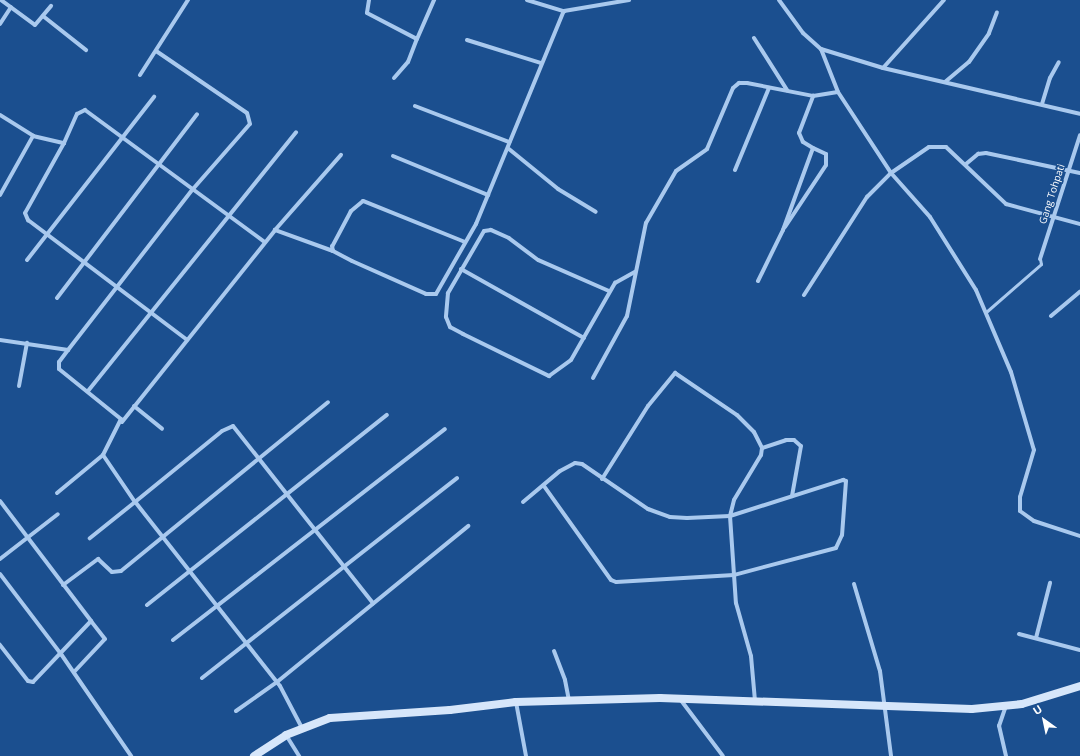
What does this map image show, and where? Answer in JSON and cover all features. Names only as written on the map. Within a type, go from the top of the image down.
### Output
[{"type":"street","points":[[1,0],[36,25],[51,6]]},
{"type":"street","points":[[140,75],[188,0]]},
{"type":"street","points":[[369,0],[367,13],[417,38]]},
{"type":"street","points":[[394,78],[408,62],[434,0]]},
{"type":"street","points":[[527,0],[564,11],[629,0]]},
{"type":"street","points":[[779,0],[803,33],[821,49],[883,68],[1080,114]]},
{"type":"street","points":[[883,68],[944,0]]},
{"type":"street","points":[[0,24],[11,7]]},
{"type":"street","points":[[275,230],[333,251],[426,294],[436,294],[465,242],[509,149],[509,142],[540,63],[564,11]]},
{"type":"street","points":[[945,82],[969,62],[989,33],[997,12]]},
{"type":"street","points":[[43,16],[86,50]]},
{"type":"street","points":[[754,38],[787,90]]},
{"type":"street","points":[[467,40],[540,63]]},
{"type":"street","points":[[821,49],[838,92],[891,173],[930,217],[976,290],[1012,372],[1034,450],[1027,482],[1020,497],[1020,511],[1034,521],[1080,536]]},
{"type":"street","points":[[122,422],[88,391],[59,369],[59,362],[194,189],[250,120],[247,113],[156,51]]},
{"type":"street","points":[[1042,104],[1050,78],[1059,62]]},
{"type":"street","points":[[593,378],[627,316],[646,223],[676,171],[707,149],[727,95],[739,83],[787,90],[813,96],[838,92]]},
{"type":"street","points":[[735,170],[769,88]]},
{"type":"street","points":[[783,230],[826,165],[826,154],[803,142],[799,133],[813,96]]},
{"type":"street","points":[[27,260],[49,235],[154,97]]},
{"type":"street","points":[[416,106],[509,142]]},
{"type":"street","points":[[187,340],[116,288],[28,220],[25,213],[80,111],[85,110],[265,242]]},
{"type":"street","points":[[57,298],[197,114]]},
{"type":"street","points":[[0,115],[33,136],[64,143]]},
{"type":"street","points":[[88,391],[153,314],[296,132]]},
{"type":"street","points":[[0,195],[33,136]]},
{"type":"street","name":"Gang Tohpati","points":[[1040,259],[1080,136]]},
{"type":"street","points":[[804,295],[860,206],[891,173],[929,147],[946,147],[966,164],[1006,204],[1052,219],[1080,224]]},
{"type":"street","points":[[758,281],[783,230],[813,148]]},
{"type":"street","points":[[509,149],[558,189],[596,212]]},
{"type":"street","points":[[966,164],[978,154],[986,153],[1080,173]]},
{"type":"street","points":[[57,493],[103,455],[122,422],[134,406],[265,242],[341,155]]},
{"type":"street","points":[[393,156],[488,195]]},
{"type":"street","points":[[333,251],[334,240],[351,211],[363,201],[465,242]]},
{"type":"street","points":[[609,291],[538,260],[509,238],[491,230],[484,231],[448,293],[446,317],[450,327],[549,376],[571,360],[609,291],[615,283],[635,272]]},
{"type":"street","points":[[461,269],[584,338]]},
{"type":"street","points":[[1051,316],[1080,292]]},
{"type":"street","points":[[0,340],[68,350]]},
{"type":"street","points":[[19,386],[27,343]]},
{"type":"street","points":[[602,479],[648,406],[675,373],[738,415],[754,432],[762,448],[754,469],[734,500],[730,516],[736,603],[752,664],[756,700]]},
{"type":"street","points":[[64,585],[98,559],[112,572],[119,572],[328,402]]},
{"type":"street","points":[[134,406],[162,429]]},
{"type":"street","points":[[147,605],[288,496],[387,415]]},
{"type":"street","points":[[90,538],[231,426],[373,603]]},
{"type":"street","points":[[173,640],[218,607],[445,430]]},
{"type":"street","points":[[762,448],[786,440],[794,440],[801,446],[792,496]]},
{"type":"street","points":[[103,455],[135,502],[277,682],[302,728]]},
{"type":"street","points":[[523,502],[544,486],[560,471],[575,463],[648,509],[670,517],[730,516],[837,480],[846,481],[841,542],[836,548],[734,575],[632,582],[611,580],[544,486]]},
{"type":"street","points":[[202,678],[245,642],[457,478]]},
{"type":"street","points":[[0,501],[105,639],[74,672]]},
{"type":"street","points":[[0,559],[27,536],[58,514]]},
{"type":"street","points":[[236,711],[277,682],[468,526]]},
{"type":"street","points":[[0,574],[74,672],[131,756]]},
{"type":"street","points":[[1036,638],[1050,583]]},
{"type":"street","points":[[854,584],[870,631],[887,706],[888,747],[891,756]]},
{"type":"street","points":[[0,645],[30,682],[61,654],[91,621]]},
{"type":"street","points":[[1020,634],[1080,650]]},
{"type":"street","points":[[554,652],[566,680],[569,703]]},
{"type":"street","points":[[254,756],[286,735],[330,718],[450,710],[516,702],[569,703],[679,698],[972,709],[1022,704],[1080,686]]},
{"type":"street","points":[[679,698],[723,756]]},
{"type":"street","points":[[516,702],[526,756]]},
{"type":"street","points":[[1006,706],[999,726],[1006,756]]},
{"type":"street","points":[[286,735],[299,756]]},
{"type":"lane","points":[[986,312],[1041,264],[1040,259]]}]
